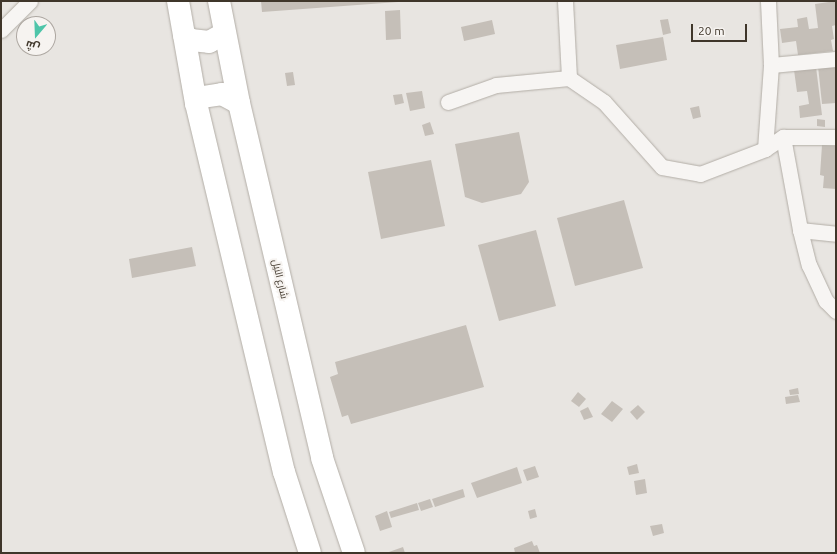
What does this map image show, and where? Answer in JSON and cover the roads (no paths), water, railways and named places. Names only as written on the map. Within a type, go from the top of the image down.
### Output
[{"type":"main road","points":[[178,1],[196,103],[284,472],[310,553]]},
{"type":"main road","name":"شارع النيل","points":[[220,1],[239,103],[322,458],[354,553]]},
{"type":"main road","points":[[184,35],[191,40],[210,42],[225,33]]},
{"type":"main road","points":[[196,103],[203,97],[222,94],[239,103]]},
{"type":"street","points":[[1,30],[30,1]]},
{"type":"street","points":[[565,1],[569,78]]},
{"type":"street","points":[[765,149],[771,65],[768,1]]},
{"type":"street","points":[[771,65],[836,59]]},
{"type":"street","points":[[448,102],[496,85],[569,78],[604,102],[662,167],[700,174],[765,149],[784,137],[836,137]]},
{"type":"street","points":[[784,137],[800,230],[809,265],[826,301],[836,311]]},
{"type":"street","points":[[800,230],[836,234]]}]
